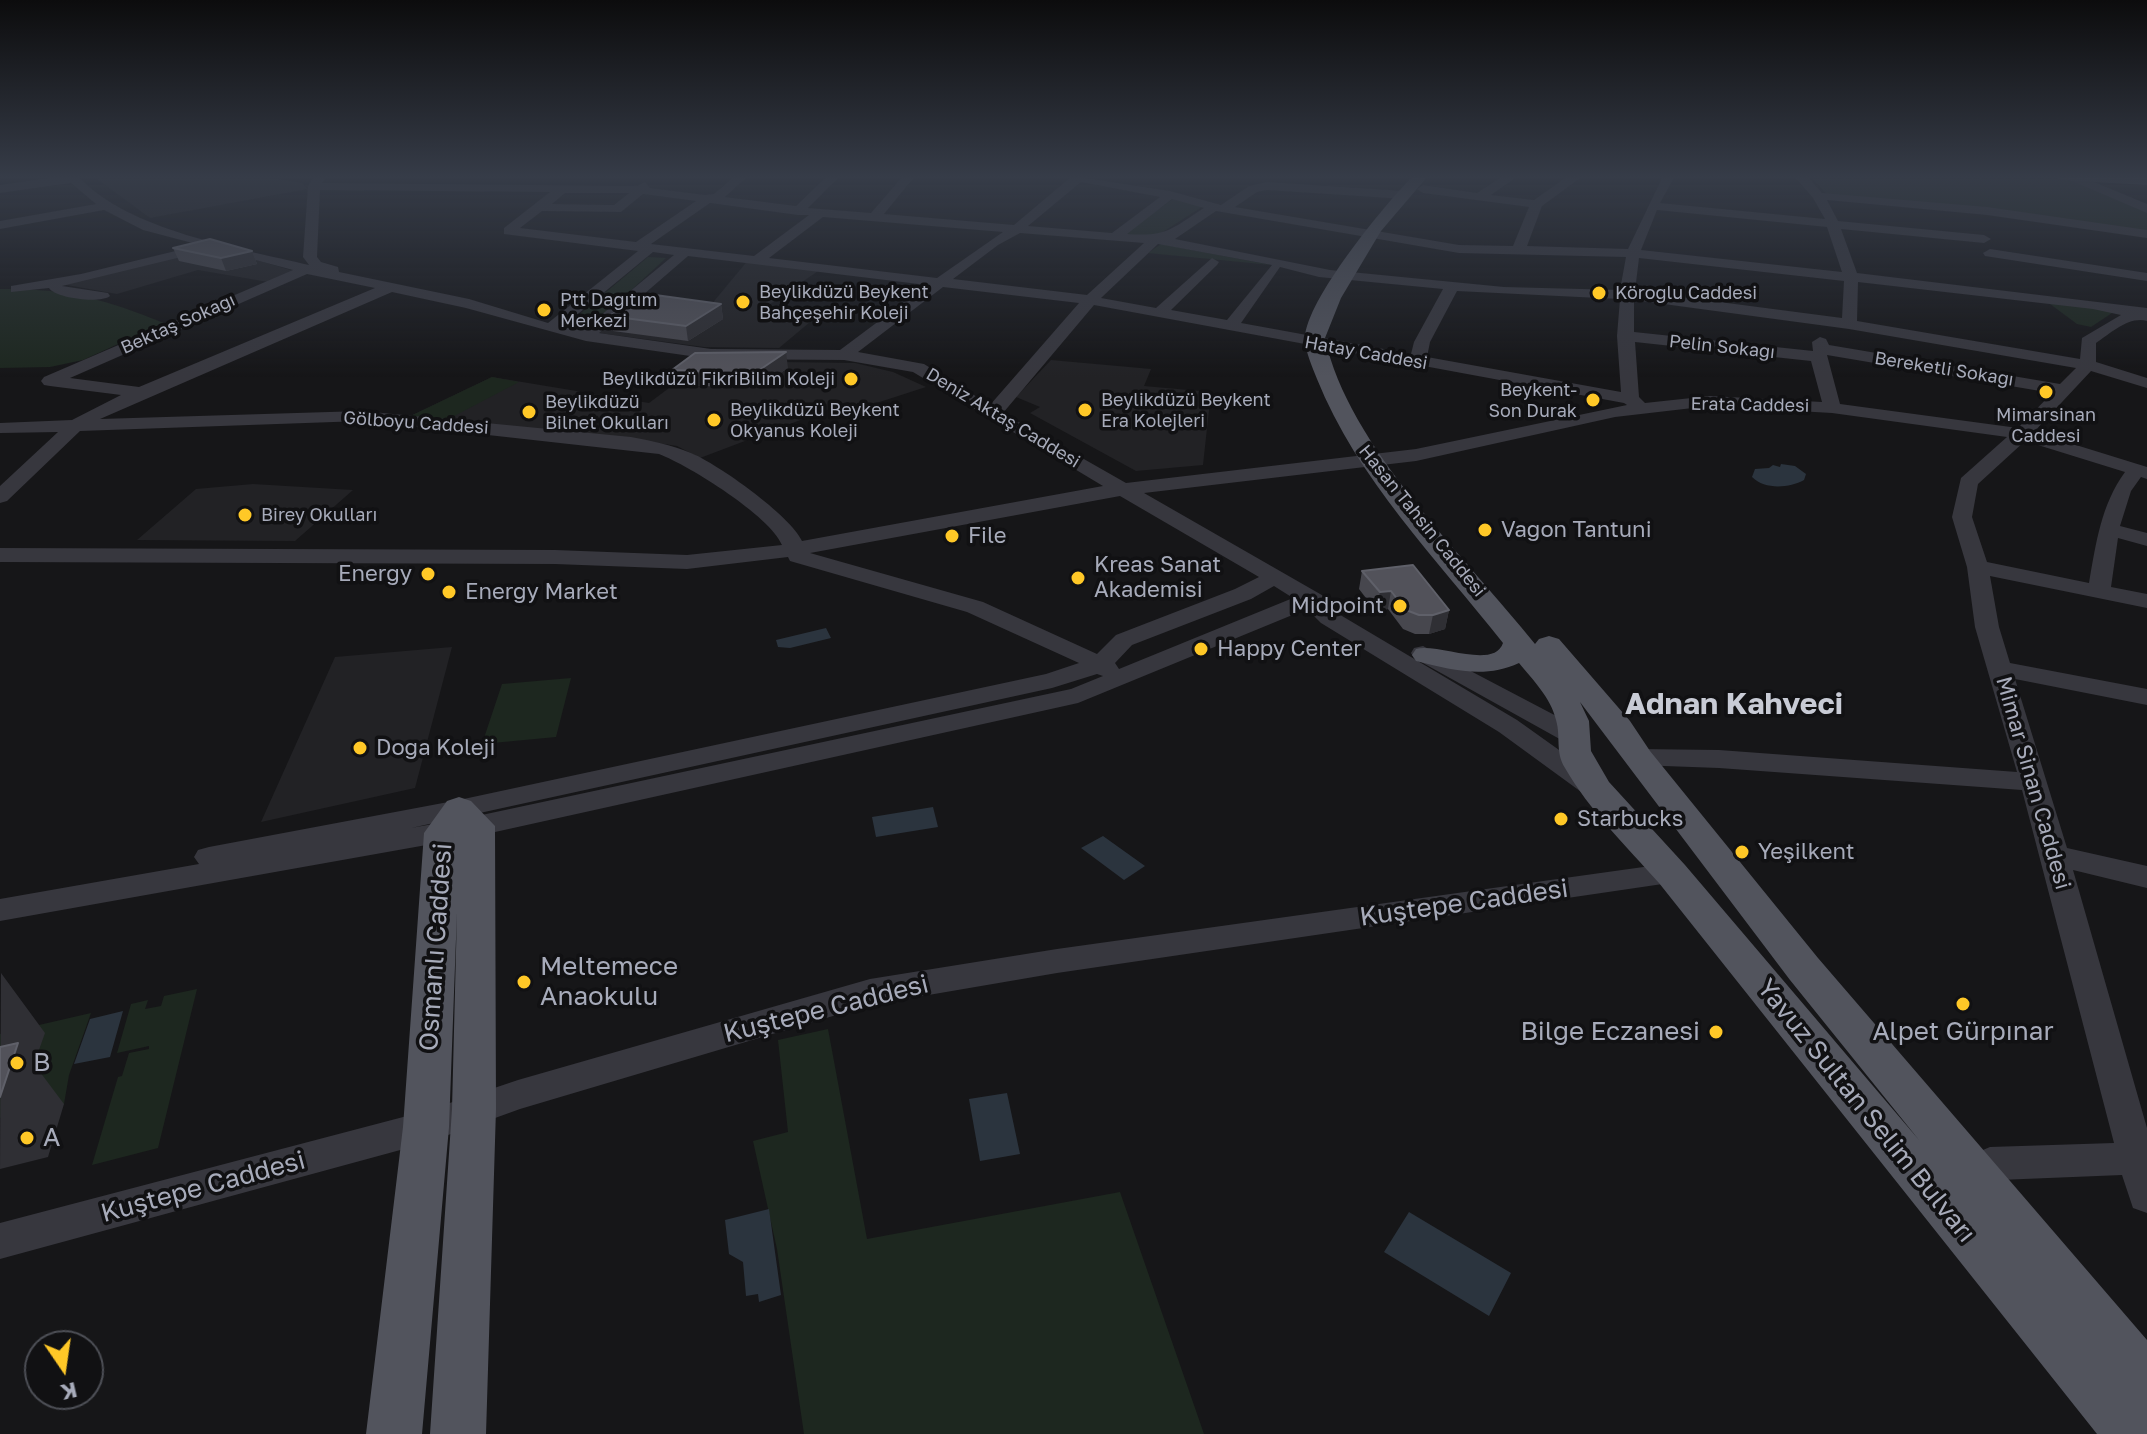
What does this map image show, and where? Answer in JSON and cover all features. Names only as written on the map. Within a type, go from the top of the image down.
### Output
[{"type":"main road","points":[[1324,346],[1336,317],[1344,276],[1370,243]]},
{"type":"main road","name":"Hasan Tahsin Caddesi","points":[[1324,346],[1333,356],[1378,460],[1562,696],[1573,721],[1574,751],[1580,766],[1597,790]]},
{"type":"main road","name":"Yavuz Sultan Selim Bulvarı","points":[[1378,460],[1619,728],[1637,757],[1804,969],[1975,1176],[2128,1414]]},
{"type":"main road","points":[[1427,655],[1479,665],[1508,659],[1517,651],[1518,641]]},
{"type":"main road","points":[[1574,736],[1637,757]]},
{"type":"main road","name":"Yavuz Sultan Selim Bulvarı","points":[[1597,790],[1672,874],[1967,1234],[2128,1414]]},
{"type":"main road","name":"Osmanlı Caddesi","points":[[458,1434],[474,1109],[459,823]]},
{"type":"main road","name":"Osmanlı Caddesi","points":[[394,1434],[459,823]]},
{"type":"street","name":"Deniz Aktaş Caddesi","points":[[207,243],[586,336],[711,354],[844,355],[918,368],[1310,599]]},
{"type":"street","points":[[265,258],[297,255],[308,248],[309,243]]},
{"type":"street","points":[[309,243],[310,257],[316,265],[359,278]]},
{"type":"street","name":"Hatay Caddesi","points":[[604,243],[1090,300],[1635,404]]},
{"type":"street","points":[[552,327],[651,243]]},
{"type":"street","points":[[757,260],[780,243]]},
{"type":"street","points":[[844,355],[992,243]]},
{"type":"street","points":[[992,414],[1090,300],[1152,243]]},
{"type":"street","points":[[1176,243],[1344,276]]},
{"type":"street","points":[[1420,243],[1459,249],[1629,295],[1849,324],[2088,365],[2147,383]]},
{"type":"street","points":[[1529,267],[1531,243]]},
{"type":"street","points":[[1635,404],[1625,336],[1636,243]]},
{"type":"street","points":[[1838,243],[1851,278],[1849,324]]},
{"type":"street","points":[[1967,243],[2147,277]]},
{"type":"street","points":[[1987,243],[2022,296]]},
{"type":"street","points":[[16,289],[39,287],[215,245]]},
{"type":"street","points":[[586,336],[684,253]]},
{"type":"street","points":[[1140,254],[1452,286],[1529,267],[1633,253],[2093,304],[2144,314]]},
{"type":"street","points":[[1160,312],[1212,262]]},
{"type":"street","name":"Bektaş Sokağı","points":[[143,392],[50,381],[306,269]]},
{"type":"street","points":[[1231,326],[1274,269]]},
{"type":"street","points":[[1418,362],[1422,342],[1452,286]]},
{"type":"street","points":[[39,287],[103,296]]},
{"type":"street","points":[[0,497],[75,426],[112,405],[391,287]]},
{"type":"street","points":[[2088,365],[2088,341],[2144,314]]},
{"type":"street","points":[[1815,320],[1832,408]]},
{"type":"street","name":"Pelin Sokağı","points":[[1625,336],[1820,353]]},
{"type":"street","name":"Bereketli Sokağı","points":[[1820,353],[2065,390]]},
{"type":"street","name":"Mimar Sinan Caddesi","points":[[2088,365],[2022,434],[1968,482],[1962,517],[1978,567],[1987,627],[2086,967],[2118,1156]]},
{"type":"street","name":"Erata Caddesi","points":[[0,555],[539,556],[687,562],[794,549],[1125,490],[1416,455],[1635,404],[1710,401],[1832,408],[2022,434],[2142,471]]},
{"type":"street","name":"Gölboyu Caddesi","points":[[0,428],[362,416],[631,443],[664,449],[689,459],[775,519],[788,533],[794,549]]},
{"type":"street","points":[[2099,590],[2109,529],[2121,491],[2142,471]]},
{"type":"street","points":[[2109,529],[2147,540]]},
{"type":"street","points":[[794,549],[798,556],[810,561],[975,607],[1072,650],[1110,671]]},
{"type":"street","points":[[1978,567],[2147,601]]},
{"type":"street","points":[[1110,671],[1124,640],[1243,594],[1275,577]]},
{"type":"street","points":[[1310,599],[1329,618],[1508,726],[1597,790]]},
{"type":"street","points":[[0,910],[459,823],[1078,695],[1110,671],[1310,599],[1350,613],[1574,736]]},
{"type":"street","points":[[2001,669],[2147,697]]},
{"type":"street","points":[[1637,757],[1719,759],[2034,782]]},
{"type":"street","points":[[0,892],[223,855],[459,823]]},
{"type":"street","points":[[2053,855],[2147,877]]},
{"type":"street","name":"Kuştepe Caddesi","points":[[0,1241],[426,1127],[474,1109],[870,992],[1192,941],[1672,874]]},
{"type":"street","points":[[1967,1234],[1966,1189],[1975,1176],[1990,1164],[2118,1156],[2147,1199]]},
{"type":"shaded area","points":[[1161,244],[1271,265],[1148,253]]},
{"type":"shaded area","points":[[216,248],[294,271],[268,282],[198,270],[117,294],[61,284]]},
{"type":"shaded area","points":[[648,257],[666,258],[586,332],[563,328]]},
{"type":"shaded area","name":"Beylikdüzü Beykent Bahçeşehir Koleji","points":[[749,259],[824,267],[760,311],[816,317],[779,348],[704,347],[591,332],[634,296],[710,306]]},
{"type":"shaded area","points":[[0,289],[65,293],[123,307],[164,323],[83,360],[50,367],[0,368]]},
{"type":"shaded area","points":[[2046,301],[2115,311],[2091,327],[2077,324]]},
{"type":"shaded area","points":[[1051,360],[1151,369],[1144,386],[1211,392],[1203,465],[1136,471],[1030,413],[1040,407],[1016,397]]},
{"type":"shaded area","points":[[705,361],[855,363],[893,372],[926,387],[861,408],[848,402],[700,458],[677,446],[610,436],[402,420],[492,377],[649,403]]},
{"type":"shaded area","points":[[492,377],[519,382],[441,423],[402,420]]},
{"type":"shaded area","points":[[1781,464],[1795,466],[1806,474],[1804,480],[1777,486],[1764,484],[1752,477],[1755,469],[1773,465],[1780,467]]},
{"type":"shaded area","name":"Birey Okulları","points":[[253,484],[353,490],[295,541],[137,540],[196,489]]},
{"type":"shaded area","points":[[826,628],[831,638],[790,648],[778,647],[776,640]]},
{"type":"shaded area","name":"Doğa Koleji","points":[[452,647],[415,788],[261,822],[335,657]]},
{"type":"shaded area","points":[[571,678],[556,737],[482,744],[502,684]]},
{"type":"shaded area","points":[[933,807],[938,827],[876,837],[872,817]]},
{"type":"shaded area","points":[[1103,836],[1145,866],[1124,880],[1081,848]]},
{"type":"shaded area","points":[[197,989],[158,1148],[92,1165],[118,1077],[122,1076],[129,1053],[149,1049],[149,1046],[117,1053],[131,1004],[148,1000],[145,1009],[161,1006],[164,996]]},
{"type":"shaded area","points":[[123,1011],[110,1057],[74,1064],[90,1019]]},
{"type":"shaded area","points":[[91,1013],[69,1075],[64,1104],[0,1118],[0,1034]]},
{"type":"shaded area","points":[[828,1029],[867,1239],[1120,1192],[1204,1434],[804,1434],[777,1249],[753,1141],[788,1132],[778,1040]]},
{"type":"shaded area","points":[[1007,1093],[1020,1154],[980,1161],[969,1099]]},
{"type":"shaded area","points":[[769,1209],[781,1295],[759,1302],[758,1294],[746,1296],[743,1262],[729,1254],[725,1220]]},
{"type":"shaded area","points":[[1409,1212],[1511,1273],[1489,1316],[1384,1252]]},
{"type":"building","points":[[194,243],[224,243],[252,251],[221,258],[173,248]]},
{"type":"building","points":[[648,294],[721,304],[686,326],[609,316]]},
{"type":"building","points":[[786,352],[755,373],[672,370],[695,353]]},
{"type":"building","points":[[1413,565],[1449,610],[1419,615],[1406,610],[1391,591],[1380,592],[1362,571]]},
{"type":"building","points":[[18,1043],[0,1097],[0,1047]]},
{"type":"place","name":"Köroğlu Caddesi","points":[[1599,293]]},
{"type":"place","name":"Beylikdüzü Beykent Bahçeşehir Koleji","points":[[743,302]]},
{"type":"place","name":"Ptt Dağıtım Merkezi","points":[[544,310]]},
{"type":"place","name":"Beylikdüzü FikriBilim Koleji","points":[[851,379]]},
{"type":"place","name":"Mimarsinan Caddesi","points":[[2046,392]]},
{"type":"place","name":"Beykent- Son Durak","points":[[1593,400]]},
{"type":"place","name":"Beylikdüzü Beykent Era Kolejleri","points":[[1085,410]]},
{"type":"place","name":"Beylikdüzü Bilnet Okulları","points":[[529,412]]},
{"type":"place","name":"Beylikdüzü Beykent Okyanus Koleji","points":[[714,420]]},
{"type":"place","name":"Birey Okulları","points":[[245,515]]},
{"type":"place","name":"Vagon Tantuni","points":[[1485,530]]},
{"type":"place","name":"File","points":[[952,536]]},
{"type":"place","name":"Energy","points":[[428,574]]},
{"type":"place","name":"Kreas Sanat Akademisi","points":[[1078,578]]},
{"type":"place","name":"Energy Market","points":[[449,592]]},
{"type":"place","name":"Midpoint","points":[[1400,606]]},
{"type":"place","name":"Happy Center","points":[[1201,649]]},
{"type":"place","name":"Doğa Koleji","points":[[360,748]]},
{"type":"place","name":"Starbucks","points":[[1561,819]]},
{"type":"place","name":"Yeşilkent","points":[[1742,852]]},
{"type":"place","name":"Meltemece Anaokulu","points":[[524,982]]},
{"type":"place","name":"Alpet Gürpınar","points":[[1963,1004]]},
{"type":"place","name":"Bilge Eczanesi","points":[[1716,1032]]},
{"type":"place","name":"B","points":[[17,1063]]},
{"type":"place","name":"A","points":[[27,1138]]},
{"type":"district","name":"Adnan Kahveci","points":[[1734,704]]}]
